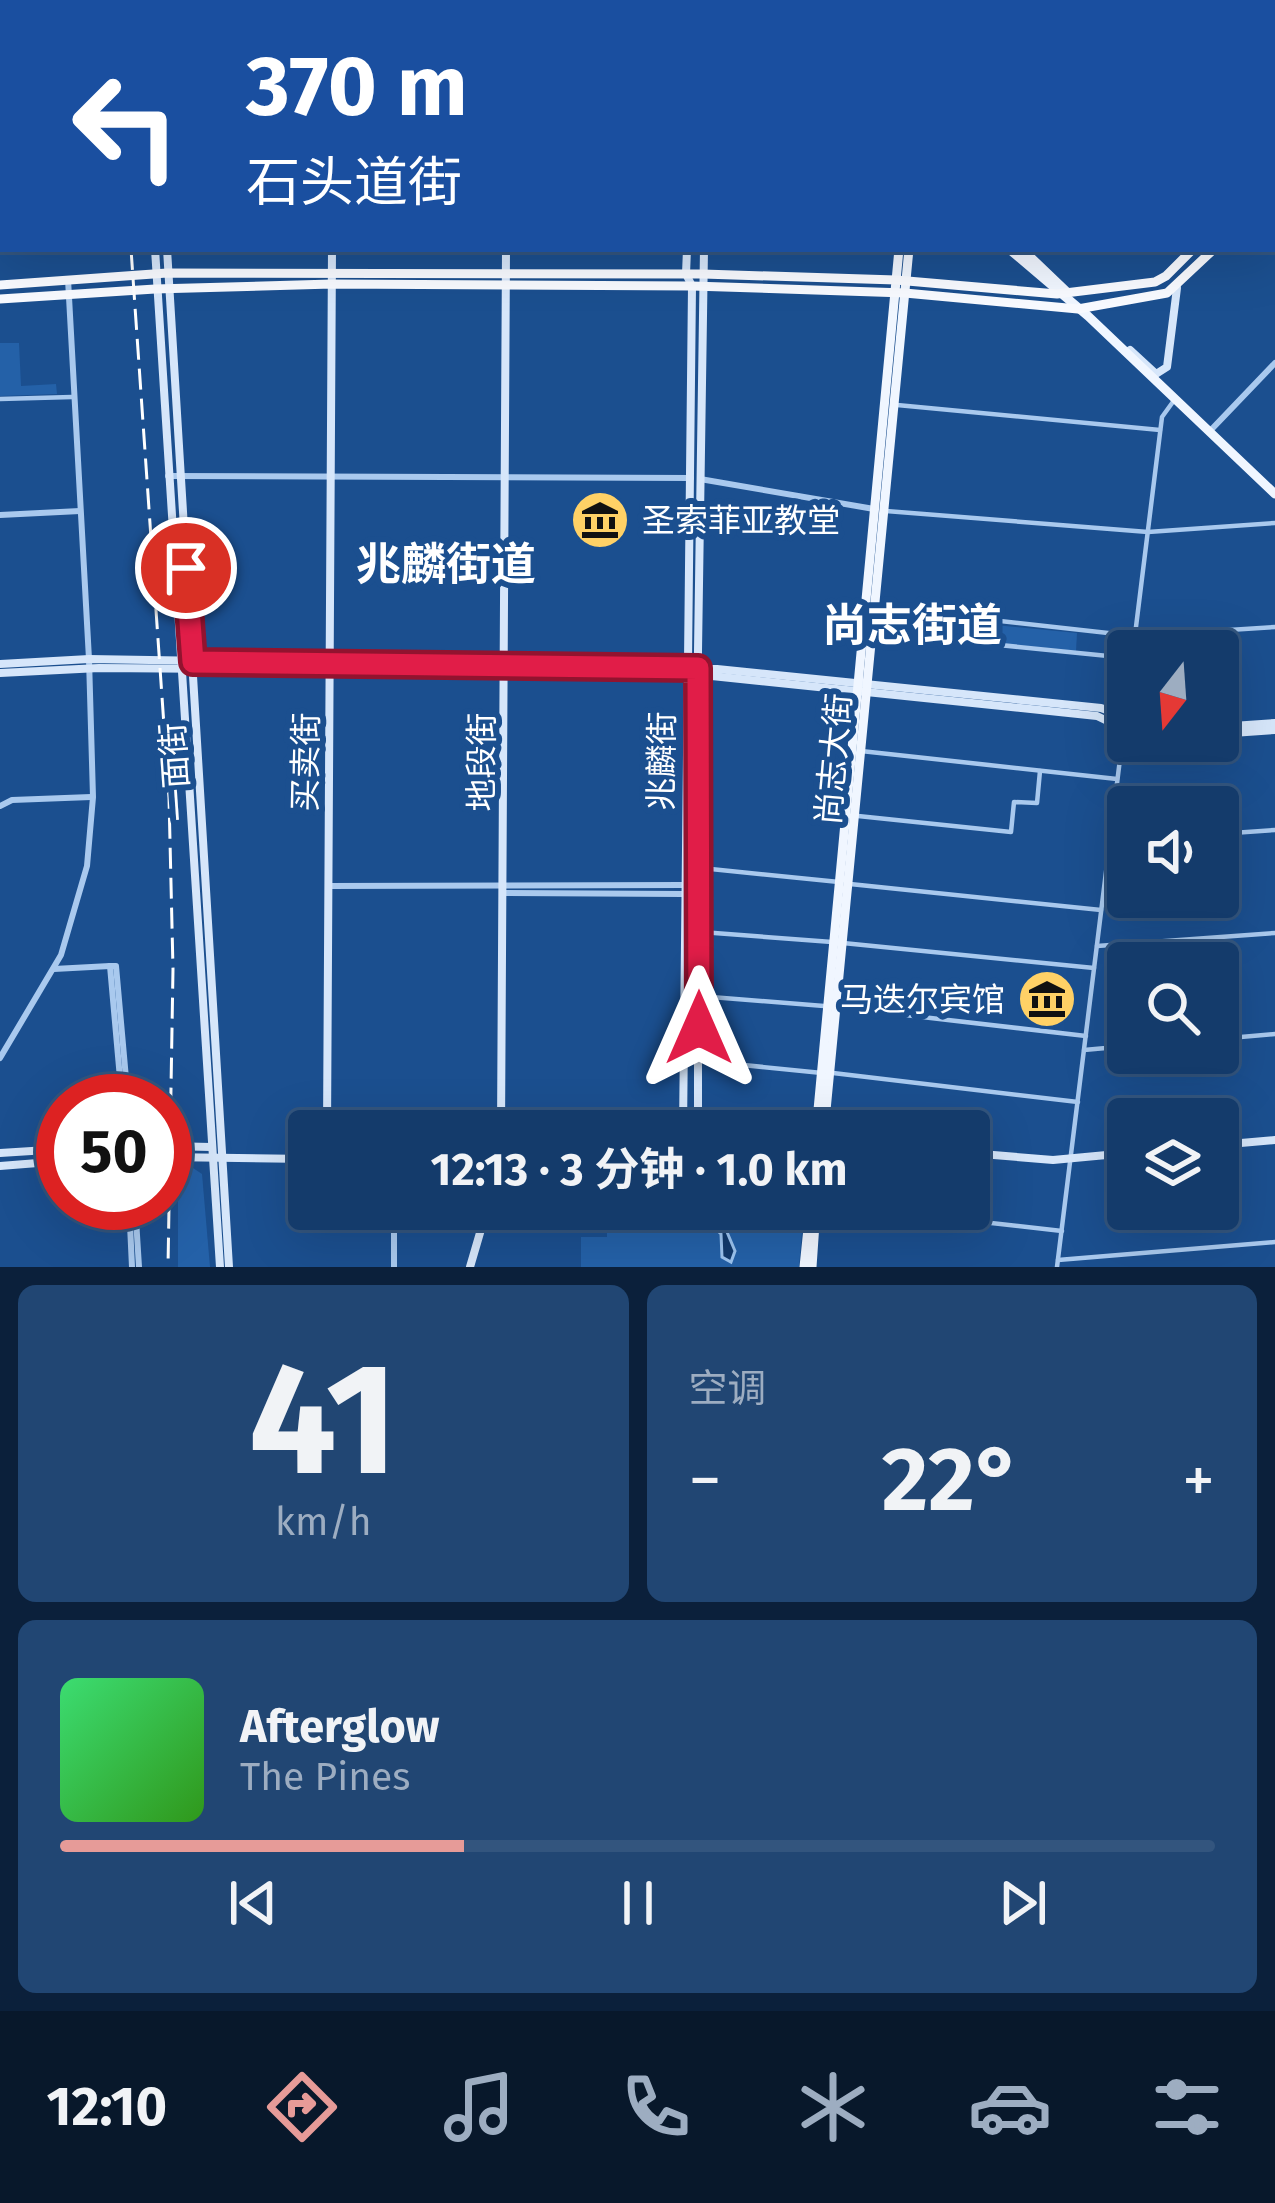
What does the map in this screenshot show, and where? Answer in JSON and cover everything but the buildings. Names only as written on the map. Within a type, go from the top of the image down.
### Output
[{"type":"highway","points":[[506,281],[704,274],[1063,294],[1155,282],[1190,252]]},
{"type":"highway","points":[[0,284],[167,274],[900,286],[1083,313],[1158,297],[1177,288],[1211,252]]},
{"type":"highway","points":[[0,299],[332,278]]},
{"type":"main road","name":"一面街","points":[[155,252],[229,1267]]},
{"type":"main road","name":"一面街","points":[[167,252],[220,1267]]},
{"type":"main road","name":"买卖街","points":[[327,1110],[332,252]]},
{"type":"main road","name":"地段街","points":[[501,1110],[506,252]]},
{"type":"main road","name":"兆麟街","points":[[687,252],[686,274],[697,286]]},
{"type":"main road","name":"兆麟街","points":[[683,1110],[683,890],[693,671],[697,286],[704,274],[704,252]]},
{"type":"main road","name":"尚志大街","points":[[844,883],[861,751],[878,510],[894,404],[898,252]]},
{"type":"main road","name":"尚志大街","points":[[821,1110],[900,286],[908,252]]},
{"type":"main road","points":[[1013,252],[1275,494]]},
{"type":"main road","points":[[1025,252],[1063,294]]},
{"type":"main road","points":[[1083,313],[1095,317],[1156,374],[1161,373],[1168,367],[1177,288]]},
{"type":"main road","points":[[0,664],[693,671],[1107,711]]},
{"type":"main road","points":[[0,674],[89,664]]},
{"type":"main road","name":"兆麟街","points":[[693,671],[699,867],[698,1110]]},
{"type":"main road","points":[[1239,729],[1275,726]]},
{"type":"main road","points":[[1239,1143],[1275,1140]]},
{"type":"main road","points":[[192,1147],[211,1147]]},
{"type":"main road","points":[[0,1153],[36,1151]]},
{"type":"main road","points":[[990,1154],[1107,1155]]},
{"type":"main road","points":[[192,1158],[288,1159]]},
{"type":"main road","points":[[0,1166],[36,1163]]},
{"type":"main road","points":[[470,1267],[481,1230]]},
{"type":"main road","points":[[808,1267],[811,1230]]},
{"type":"street","points":[[0,1058],[53,969],[71,929],[87,866],[93,796],[89,664],[68,279]]},
{"type":"street","points":[[1209,432],[1275,363]]},
{"type":"street","points":[[0,400],[74,397]]},
{"type":"street","points":[[1136,630],[1162,417],[1174,399]]},
{"type":"street","points":[[894,404],[1160,430]]},
{"type":"street","points":[[168,476],[695,478],[878,510],[1148,532],[1275,523]]},
{"type":"street","points":[[0,515],[82,511]]},
{"type":"street","points":[[874,606],[1107,633]]},
{"type":"street","points":[[1228,630],[1275,627]]},
{"type":"street","points":[[871,632],[1107,656]]},
{"type":"street","points":[[861,751],[1117,779]]},
{"type":"street","points":[[1116,786],[1119,762]]},
{"type":"street","points":[[855,816],[1011,832],[1014,802],[1037,803],[1040,771]]},
{"type":"street","points":[[0,806],[12,800],[93,796]]},
{"type":"street","points":[[1239,833],[1275,830]]},
{"type":"street","points":[[1107,859],[1058,1263],[1275,1242]]},
{"type":"street","points":[[684,866],[1101,910]]},
{"type":"street","points":[[328,886],[683,890]]},
{"type":"street","points":[[684,931],[1094,968]]},
{"type":"street","points":[[1097,946],[1275,933]]},
{"type":"street","points":[[53,969],[110,966],[122,1074]]},
{"type":"street","points":[[682,995],[1086,1036]]},
{"type":"street","points":[[1239,1037],[1275,1034]]},
{"type":"street","points":[[1084,1050],[1107,1048]]},
{"type":"street","points":[[683,1059],[1078,1102]]},
{"type":"street","points":[[990,1224],[1062,1232]]},
{"type":"street","points":[[133,1230],[135,1267]]},
{"type":"street","points":[[394,1230],[394,1267]]},
{"type":"shaded area","points":[[0,343],[19,343],[21,386],[56,384],[57,394],[0,396]]},
{"type":"shaded area","points":[[883,614],[1077,633],[1076,651],[879,631],[878,619]]},
{"type":"shaded area","points":[[193,1168],[202,1174],[210,1267],[178,1267],[178,1230],[192,1230]]},
{"type":"shaded area","points":[[607,1230],[802,1230],[799,1267],[581,1267],[581,1237],[607,1237]]},
{"type":"shaded area","points":[[717,1230],[727,1230],[735,1251],[731,1262],[722,1257]]},
{"type":"railway","points":[[131,252],[169,798],[173,969],[168,1267]]},
{"type":"place","name":"圣索菲亚教堂","points":[[600,520]]},
{"type":"place","name":"马迭尔宾馆","points":[[1047,999]]},
{"type":"district","name":"兆麟街道","points":[[446,564]]},
{"type":"district","name":"尚志街道","points":[[912,625]]},
{"type":"route","points":[[186,568],[193,662],[698,668],[699,1028]]}]
